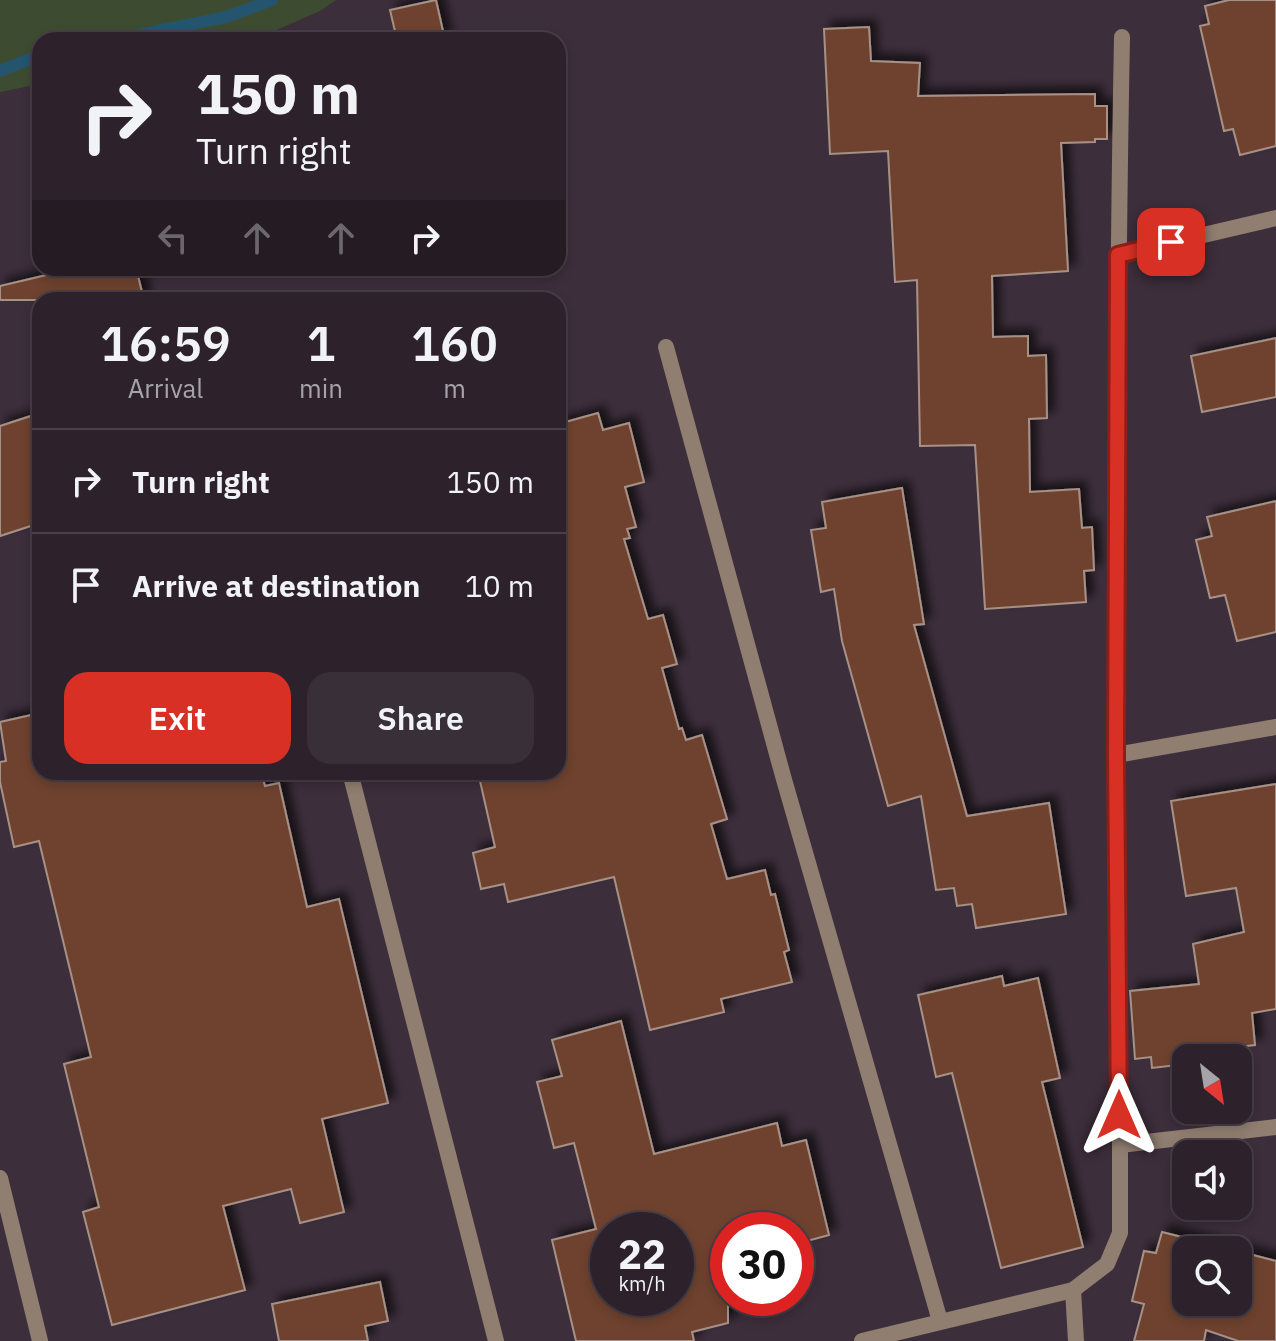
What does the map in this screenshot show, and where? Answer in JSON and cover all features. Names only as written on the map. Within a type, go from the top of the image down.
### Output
[{"type":"street","points":[[862,1341],[1073,1290],[1107,1264],[1120,1233],[1116,755],[1122,37]]},
{"type":"street","points":[[1118,255],[1276,218]]},
{"type":"street","points":[[666,347],[783,776],[940,1321]]},
{"type":"street","points":[[1116,755],[1276,727]]},
{"type":"street","points":[[352,780],[496,1341]]},
{"type":"street","points":[[1120,1145],[1276,1127]]},
{"type":"street","points":[[0,1178],[40,1341]]},
{"type":"street","points":[[1073,1290],[1076,1341]]},
{"type":"green space","points":[[0,0],[336,0],[320,11],[272,32],[32,32],[32,86],[0,92]]},
{"type":"building","points":[[436,0],[443,32],[395,32],[390,10]]},
{"type":"building","points":[[1229,0],[1276,0],[1276,146],[1240,155],[1233,129],[1224,131],[1200,26],[1209,24],[1205,6]]},
{"type":"building","points":[[869,27],[871,61],[920,63],[918,96],[1095,94],[1095,106],[1107,106],[1107,139],[1061,143],[1068,271],[992,276],[993,337],[1028,336],[1028,356],[1046,355],[1047,418],[1029,419],[1030,492],[1079,489],[1082,528],[1092,527],[1094,570],[1084,571],[1086,602],[985,609],[975,445],[920,446],[917,280],[895,282],[888,151],[830,154],[824,29]]},
{"type":"building","points":[[42,276],[138,276],[142,292],[32,292],[32,300],[0,300],[0,286]]},
{"type":"building","points":[[1276,338],[1276,397],[1202,412],[1191,356]]},
{"type":"building","points":[[598,413],[603,430],[629,423],[644,482],[625,487],[636,527],[627,529],[630,538],[624,539],[648,619],[663,615],[677,664],[662,668],[679,729],[682,728],[686,740],[702,735],[727,819],[711,824],[727,879],[765,870],[771,895],[775,894],[789,950],[784,952],[792,982],[721,999],[724,1012],[650,1030],[614,877],[508,902],[504,884],[481,889],[473,853],[495,847],[480,781],[566,780],[566,422]]},
{"type":"building","points":[[32,416],[32,526],[0,536],[0,426]]},
{"type":"building","points":[[902,488],[924,624],[914,625],[967,816],[1049,803],[1066,914],[976,928],[972,904],[957,906],[954,888],[936,890],[921,796],[888,806],[842,641],[834,589],[821,592],[811,530],[826,528],[822,502]]},
{"type":"building","points":[[1276,501],[1276,632],[1237,641],[1225,595],[1210,598],[1196,540],[1212,536],[1207,517]]},
{"type":"building","points":[[32,715],[32,780],[263,780],[265,786],[279,783],[307,907],[339,899],[388,1103],[322,1119],[344,1212],[300,1223],[291,1189],[223,1206],[245,1290],[112,1325],[83,1212],[99,1207],[64,1064],[91,1057],[39,841],[14,847],[0,782],[0,762],[6,761],[0,722]]},
{"type":"building","points":[[1276,784],[1276,1009],[1252,1013],[1255,1045],[1172,1044],[1172,1066],[1152,1068],[1151,1057],[1135,1059],[1130,991],[1199,984],[1193,944],[1244,932],[1236,888],[1186,896],[1171,801]]},
{"type":"building","points":[[1002,976],[1004,986],[1038,978],[1060,1078],[1042,1082],[1083,1247],[1001,1268],[952,1073],[936,1077],[918,995]]},
{"type":"building","points":[[621,1021],[654,1154],[777,1123],[782,1146],[806,1140],[829,1235],[814,1239],[814,1212],[710,1212],[710,1316],[728,1316],[728,1323],[692,1332],[694,1341],[576,1341],[552,1240],[590,1230],[590,1316],[694,1316],[694,1212],[592,1212],[574,1143],[554,1148],[537,1082],[562,1076],[552,1040]]},
{"type":"building","points":[[1162,1232],[1178,1236],[1172,1236],[1172,1316],[1252,1316],[1252,1255],[1276,1261],[1276,1341],[1238,1341],[1206,1330],[1204,1341],[1134,1341],[1144,1304],[1132,1301],[1144,1251],[1156,1253]]},
{"type":"building","points":[[380,1282],[388,1321],[365,1326],[368,1341],[279,1341],[272,1304]]},
{"type":"waterway","points":[[153,32],[226,17],[272,0]]},
{"type":"waterway","points":[[0,71],[32,58]]},
{"type":"route","points":[[1119,1115],[1116,755],[1118,255],[1171,242]]}]
